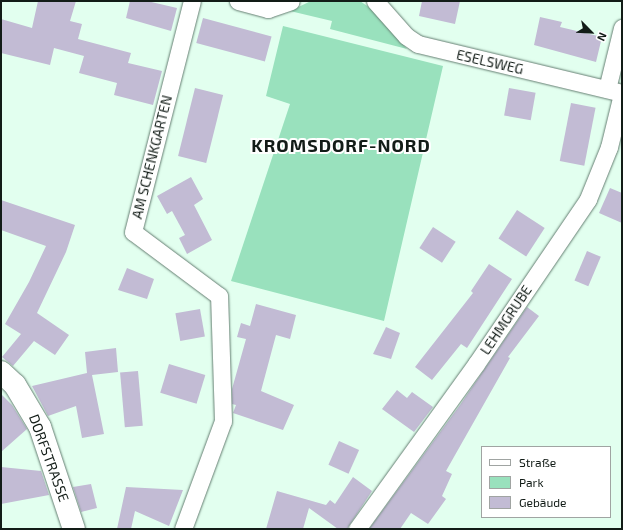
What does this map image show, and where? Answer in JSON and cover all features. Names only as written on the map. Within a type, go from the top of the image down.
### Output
[{"type":"street","name":"AM SCHENKGARTEN","points":[[183,529],[223,421],[219,296],[133,232],[192,1]]},
{"type":"street","points":[[238,1],[268,9],[291,1]]},
{"type":"street","name":"ESELSWEG","points":[[375,1],[406,36],[418,44],[617,92]]},
{"type":"street","name":"LEHMGRUBE","points":[[357,529],[476,364],[588,199],[609,147],[617,92],[622,28]]},
{"type":"street","name":"DORFSTRASSE","points":[[1,372],[15,385],[40,427],[74,529]]},
{"type":"green space","points":[[311,1],[360,1],[370,8],[407,49],[330,29],[332,21],[290,11]]},
{"type":"green space","points":[[283,26],[443,66],[384,321],[231,281],[290,104],[266,96]]},
{"type":"building","points":[[38,1],[76,1],[70,21],[82,24],[78,39],[131,53],[128,63],[162,71],[153,105],[114,95],[117,83],[79,73],[84,56],[54,48],[50,65],[1,53],[1,19],[32,28]]},
{"type":"building","points":[[130,1],[147,1],[177,8],[171,31],[126,18]]},
{"type":"building","points":[[422,1],[460,1],[455,24],[419,16]]},
{"type":"building","points":[[540,17],[562,22],[560,27],[602,37],[596,62],[534,45]]},
{"type":"building","points":[[203,18],[272,36],[265,61],[196,43]]},
{"type":"building","points":[[195,88],[223,95],[206,163],[178,156]]},
{"type":"building","points":[[509,88],[536,93],[531,120],[504,116]]},
{"type":"building","points":[[571,103],[596,108],[584,166],[560,161]]},
{"type":"building","points":[[191,177],[203,199],[194,205],[212,240],[187,254],[179,238],[185,235],[172,211],[167,214],[157,196]]},
{"type":"building","points":[[610,188],[622,193],[622,223],[599,213]]},
{"type":"building","points":[[1,200],[75,225],[66,252],[37,313],[69,335],[55,355],[34,341],[13,366],[2,357],[21,334],[5,324],[29,282],[46,246],[1,230]]},
{"type":"building","points":[[517,210],[545,228],[526,256],[498,239]]},
{"type":"building","points":[[433,227],[456,242],[442,263],[419,248]]},
{"type":"building","points":[[587,251],[601,257],[588,286],[574,280]]},
{"type":"building","points":[[489,264],[512,279],[467,348],[461,344],[432,380],[415,367],[473,293],[471,291]]},
{"type":"building","points":[[127,268],[154,279],[147,299],[118,290]]},
{"type":"building","points":[[256,304],[296,315],[290,339],[276,335],[261,391],[294,405],[283,430],[233,413],[236,405],[232,404],[232,389],[246,339],[237,337],[241,323],[250,326]]},
{"type":"building","points":[[527,307],[539,316],[508,357],[510,358],[446,471],[452,474],[442,496],[446,499],[428,524],[411,513],[400,529],[369,529],[460,405]]},
{"type":"building","points":[[200,309],[205,337],[180,341],[175,313]]},
{"type":"building","points":[[386,327],[400,333],[391,359],[373,354]]},
{"type":"building","points":[[116,348],[118,372],[92,375],[104,434],[82,438],[76,406],[48,416],[32,386],[87,373],[85,352]]},
{"type":"building","points":[[169,364],[205,375],[197,404],[160,393]]},
{"type":"building","points":[[138,371],[143,426],[125,427],[120,373]]},
{"type":"building","points":[[397,390],[407,398],[412,392],[433,407],[414,432],[382,409]]},
{"type":"building","points":[[1,394],[12,405],[27,429],[1,452]]},
{"type":"building","points":[[339,441],[359,450],[349,474],[328,465]]},
{"type":"building","points":[[1,467],[41,471],[49,495],[1,504]]},
{"type":"building","points":[[353,477],[372,491],[347,529],[338,529],[309,508],[303,529],[266,529],[277,491],[326,505],[330,500],[335,504]]},
{"type":"building","points":[[91,484],[97,508],[81,512],[73,487]]},
{"type":"building","points":[[126,487],[183,490],[169,526],[135,511],[131,529],[117,529]]},
{"type":"district","name":"KROMSDORF-NORD","points":[[341,145]]}]
